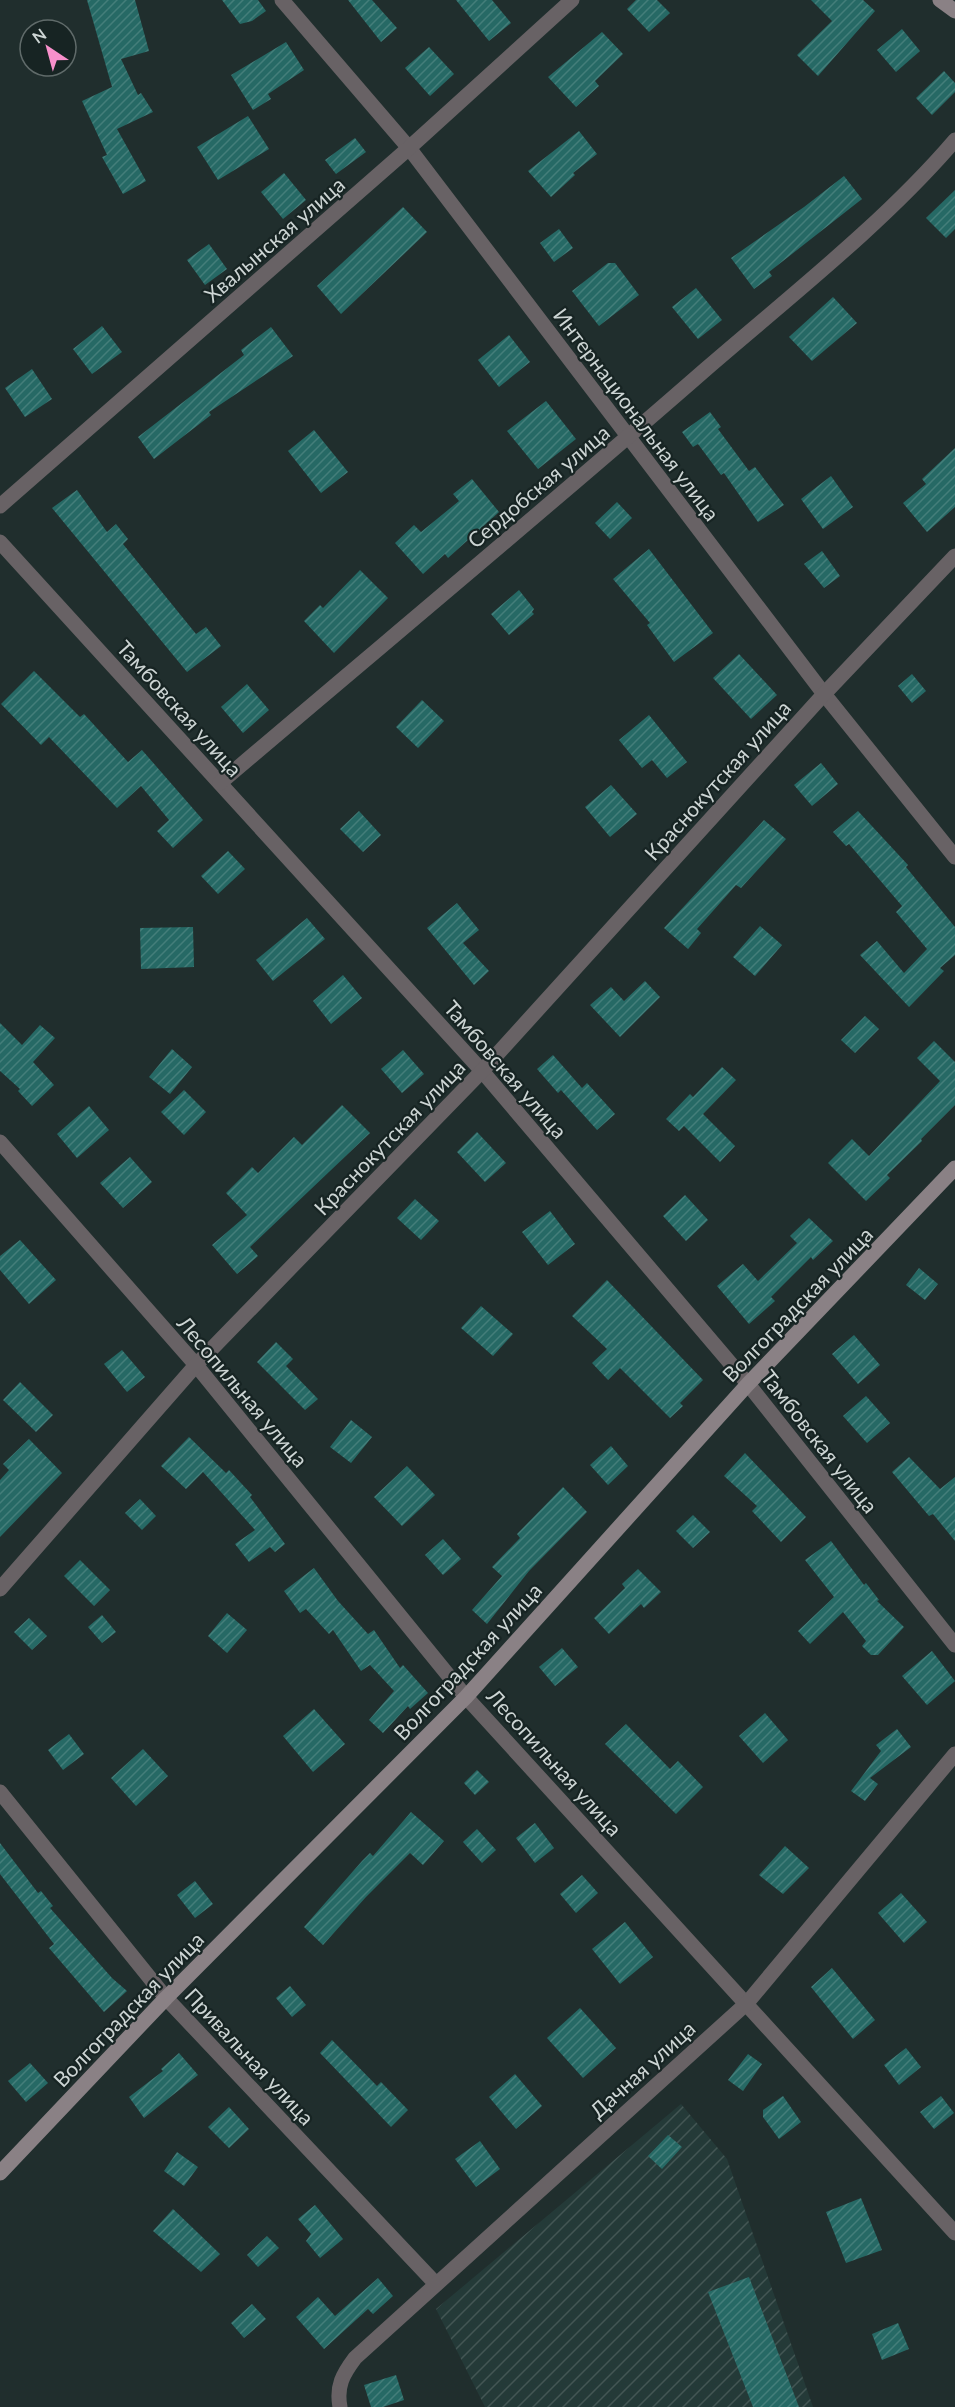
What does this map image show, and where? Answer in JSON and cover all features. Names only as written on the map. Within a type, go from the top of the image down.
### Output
[{"type":"street","name":"Интернациональная улица","points":[[282,0],[409,148],[824,693],[955,857]]},
{"type":"street","name":"Хвалынская улица","points":[[0,506],[409,148],[572,0]]},
{"type":"street","points":[[940,0],[955,11]]},
{"type":"street","name":"Сердобская улица","points":[[220,783],[628,437],[834,258],[933,166],[955,140]]},
{"type":"street","name":"Тамбовская улица","points":[[0,542],[482,1071],[748,1384],[955,1645]]},
{"type":"street","name":"Краснокутская улица","points":[[0,1589],[196,1365],[482,1071],[824,693],[955,556]]},
{"type":"street","name":"Лесопильная улица","points":[[0,1142],[196,1365],[466,1697],[955,2233]]},
{"type":"street","name":"Волгоградская улица","points":[[0,2174],[166,1998],[466,1697],[748,1384],[955,1168]]},
{"type":"street","name":"Дачная улица","points":[[339,2400],[342,2375],[355,2358],[435,2283],[747,2003],[955,1754]]},
{"type":"street","name":"Привальная улица","points":[[0,1792],[166,1998],[435,2283]]},
{"type":"shaded area","points":[[681,2104],[727,2159],[813,2407],[485,2407],[436,2309]]},
{"type":"building","points":[[87,0],[135,0],[149,51],[121,59],[138,95],[141,93],[153,112],[117,129],[146,181],[123,194],[102,157],[107,155],[82,101],[112,87]]},
{"type":"building","points":[[222,0],[258,0],[266,11],[252,21],[240,24]]},
{"type":"building","points":[[348,0],[372,0],[397,28],[381,42]]},
{"type":"building","points":[[456,0],[492,0],[511,23],[489,41]]},
{"type":"building","points":[[636,0],[657,0],[670,13],[649,32],[627,9]]},
{"type":"building","points":[[811,0],[863,0],[875,11],[818,76],[797,55],[832,21]]},
{"type":"building","points":[[902,29],[920,51],[896,72],[877,50]]},
{"type":"building","points":[[602,32],[623,54],[595,81],[599,86],[576,107],[548,77]]},
{"type":"building","points":[[286,42],[304,70],[268,94],[271,99],[253,110],[231,75]]},
{"type":"building","points":[[429,47],[454,74],[430,96],[405,68]]},
{"type":"building","points":[[944,71],[955,83],[955,92],[932,115],[916,98]]},
{"type":"building","points":[[248,116],[269,149],[218,180],[197,147]]},
{"type":"building","points":[[579,131],[597,154],[573,173],[575,175],[551,197],[528,171]]},
{"type":"building","points":[[355,138],[366,152],[336,174],[325,160]]},
{"type":"building","points":[[284,173],[306,200],[283,219],[261,192]]},
{"type":"building","points":[[844,176],[862,199],[769,272],[772,276],[754,289],[731,258]]},
{"type":"building","points":[[955,190],[955,229],[946,238],[926,218]]},
{"type":"building","points":[[403,207],[427,232],[341,314],[317,286]]},
{"type":"building","points":[[559,229],[573,248],[554,262],[540,243]]},
{"type":"building","points":[[209,244],[227,269],[205,285],[187,260]]},
{"type":"building","points":[[608,263],[615,263],[639,295],[599,326],[572,291]]},
{"type":"building","points":[[696,288],[722,320],[698,339],[672,307]]},
{"type":"building","points":[[833,297],[857,323],[812,361],[789,337]]},
{"type":"building","points":[[102,326],[122,352],[92,374],[73,349]]},
{"type":"building","points":[[271,327],[293,356],[209,412],[211,415],[154,459],[138,437],[244,355],[241,350]]},
{"type":"building","points":[[509,335],[530,362],[499,387],[478,360]]},
{"type":"building","points":[[32,369],[52,399],[25,417],[5,388]]},
{"type":"building","points":[[546,401],[576,439],[538,469],[507,431]]},
{"type":"building","points":[[710,412],[721,427],[718,429],[749,471],[755,467],[784,505],[758,522],[724,473],[721,475],[698,444],[693,447],[682,432]]},
{"type":"building","points":[[314,430],[348,472],[321,493],[288,451]]},
{"type":"building","points":[[955,448],[955,507],[927,532],[903,503],[926,484],[922,479]]},
{"type":"building","points":[[831,476],[853,507],[823,529],[801,499]]},
{"type":"building","points":[[472,479],[499,512],[448,558],[445,554],[423,574],[395,543],[414,525],[421,532],[459,501],[453,494]]},
{"type":"building","points":[[77,490],[107,532],[116,524],[128,539],[123,544],[196,634],[206,627],[221,646],[187,672],[52,508]]},
{"type":"building","points":[[617,502],[632,518],[610,539],[595,523]]},
{"type":"building","points":[[649,549],[713,633],[674,662],[647,625],[650,623],[613,579]]},
{"type":"building","points":[[822,551],[840,576],[824,588],[804,564]]},
{"type":"building","points":[[360,570],[388,598],[334,653],[304,621],[320,605],[323,608]]},
{"type":"building","points":[[519,590],[534,609],[532,612],[534,614],[509,635],[491,614]]},
{"type":"building","points":[[739,654],[777,695],[751,719],[713,678]]},
{"type":"building","points":[[34,671],[80,717],[84,714],[128,762],[142,750],[203,820],[173,848],[157,831],[169,820],[141,786],[117,808],[49,737],[41,745],[1,704]]},
{"type":"building","points":[[912,674],[926,691],[912,703],[898,686]]},
{"type":"building","points":[[247,684],[269,710],[243,733],[221,707]]},
{"type":"building","points":[[422,700],[444,721],[418,748],[396,727]]},
{"type":"building","points":[[649,715],[687,762],[667,778],[652,760],[642,768],[619,740]]},
{"type":"building","points":[[821,763],[838,784],[812,806],[794,785]]},
{"type":"building","points":[[611,785],[637,814],[610,837],[585,807]]},
{"type":"building","points":[[359,811],[381,835],[363,852],[340,829]]},
{"type":"building","points":[[858,811],[908,865],[906,867],[955,927],[955,955],[940,968],[944,971],[909,1007],[860,955],[877,941],[904,973],[927,949],[896,912],[902,906],[849,844],[846,846],[833,832]]},
{"type":"building","points":[[764,820],[786,839],[741,888],[736,885],[697,929],[701,933],[688,949],[664,928]]},
{"type":"building","points":[[228,851],[245,869],[218,894],[201,876]]},
{"type":"building","points":[[457,903],[479,930],[463,943],[489,971],[474,985],[427,928]]},
{"type":"building","points":[[307,918],[325,939],[273,981],[256,960]]},
{"type":"building","points":[[760,926],[782,945],[755,976],[733,957]]},
{"type":"building","points":[[193,927],[194,967],[141,969],[140,928]]},
{"type":"building","points":[[343,975],[362,998],[331,1024],[313,1001]]},
{"type":"building","points":[[645,981],[660,997],[620,1037],[590,1005],[611,987],[624,1001]]},
{"type":"building","points":[[865,1016],[879,1029],[855,1053],[841,1040]]},
{"type":"building","points":[[0,1023],[22,1045],[40,1025],[55,1038],[33,1062],[54,1085],[32,1106],[18,1091],[20,1089],[0,1071]]},
{"type":"building","points":[[934,1041],[955,1062],[955,1105],[887,1175],[890,1178],[866,1201],[828,1163],[852,1139],[869,1156],[940,1081],[917,1058]]},
{"type":"building","points":[[172,1049],[192,1067],[170,1094],[149,1077]]},
{"type":"building","points":[[403,1050],[424,1074],[402,1093],[381,1069]]},
{"type":"building","points":[[553,1055],[582,1088],[587,1083],[615,1114],[597,1130],[561,1090],[558,1093],[537,1069]]},
{"type":"building","points":[[722,1067],[736,1080],[703,1114],[735,1146],[720,1162],[684,1126],[679,1131],[666,1119],[690,1094],[693,1097]]},
{"type":"building","points":[[184,1090],[206,1112],[184,1135],[161,1112]]},
{"type":"building","points":[[342,1105],[370,1133],[250,1247],[258,1256],[237,1274],[212,1245],[247,1215],[226,1193],[252,1167],[258,1173],[294,1137],[302,1145]]},
{"type":"building","points":[[89,1106],[109,1130],[77,1158],[57,1134]]},
{"type":"building","points":[[477,1132],[506,1163],[485,1182],[457,1152]]},
{"type":"building","points":[[130,1157],[152,1182],[123,1208],[100,1183]]},
{"type":"building","points":[[685,1195],[708,1220],[686,1241],[663,1216]]},
{"type":"building","points":[[415,1199],[439,1221],[421,1240],[397,1218]]},
{"type":"building","points":[[550,1211],[575,1244],[548,1265],[522,1232]]},
{"type":"building","points":[[809,1218],[833,1241],[813,1260],[811,1257],[771,1297],[775,1301],[749,1324],[717,1286],[743,1264],[758,1281],[797,1243],[790,1236]]},
{"type":"building","points":[[20,1240],[56,1280],[29,1304],[0,1270],[0,1256]]},
{"type":"building","points":[[919,1268],[938,1284],[925,1300],[906,1285]]},
{"type":"building","points":[[607,1280],[703,1380],[680,1403],[683,1406],[670,1418],[620,1368],[608,1380],[592,1363],[607,1349],[572,1316]]},
{"type":"building","points":[[481,1306],[513,1334],[493,1356],[461,1328]]},
{"type":"building","points":[[854,1335],[880,1365],[858,1384],[832,1354]]},
{"type":"building","points":[[276,1342],[293,1359],[286,1366],[318,1399],[305,1410],[257,1362]]},
{"type":"building","points":[[122,1350],[145,1377],[127,1392],[104,1364]]},
{"type":"building","points":[[20,1382],[53,1415],[36,1432],[3,1400]]},
{"type":"building","points":[[866,1396],[890,1423],[867,1443],[843,1416]]},
{"type":"building","points":[[351,1420],[372,1437],[351,1463],[330,1447]]},
{"type":"building","points":[[189,1437],[226,1473],[229,1470],[252,1495],[250,1497],[285,1544],[275,1552],[270,1547],[249,1562],[235,1544],[255,1530],[203,1472],[186,1489],[161,1466]]},
{"type":"building","points":[[29,1439],[62,1473],[0,1537],[0,1480],[9,1470],[3,1464]]},
{"type":"building","points":[[611,1446],[628,1466],[608,1485],[590,1465]]},
{"type":"building","points":[[745,1453],[806,1517],[781,1542],[752,1511],[757,1506],[724,1476]]},
{"type":"building","points":[[909,1457],[940,1489],[955,1477],[955,1541],[933,1514],[929,1516],[892,1472]]},
{"type":"building","points":[[407,1466],[435,1495],[402,1526],[374,1497]]},
{"type":"building","points":[[563,1487],[587,1512],[529,1571],[487,1624],[472,1610],[502,1576],[492,1567],[520,1538],[517,1534]]},
{"type":"building","points":[[140,1499],[156,1516],[142,1530],[125,1513]]},
{"type":"building","points":[[693,1515],[710,1532],[693,1548],[676,1531]]},
{"type":"building","points":[[443,1539],[461,1559],[443,1575],[425,1555]]},
{"type":"building","points":[[831,1541],[864,1585],[866,1583],[879,1600],[877,1601],[904,1627],[878,1655],[871,1655],[862,1646],[866,1641],[843,1612],[810,1644],[798,1631],[834,1597],[805,1560]]},
{"type":"building","points":[[80,1560],[110,1590],[94,1606],[64,1576]]},
{"type":"building","points":[[314,1568],[338,1601],[368,1634],[374,1630],[400,1668],[403,1665],[428,1693],[410,1709],[408,1706],[383,1733],[369,1720],[394,1691],[370,1665],[361,1671],[333,1630],[329,1634],[306,1609],[300,1613],[284,1591]]},
{"type":"building","points":[[638,1569],[661,1592],[644,1608],[641,1604],[609,1634],[594,1618],[625,1588],[622,1584]]},
{"type":"building","points":[[227,1613],[247,1630],[227,1653],[208,1636]]},
{"type":"building","points":[[102,1615],[116,1632],[102,1643],[88,1627]]},
{"type":"building","points":[[29,1618],[47,1636],[32,1650],[14,1632]]},
{"type":"building","points":[[562,1648],[578,1667],[555,1686],[539,1667]]},
{"type":"building","points":[[932,1651],[955,1681],[927,1705],[902,1676]]},
{"type":"building","points":[[314,1709],[345,1744],[313,1772],[283,1736]]},
{"type":"building","points":[[765,1713],[788,1740],[763,1763],[739,1736]]},
{"type":"building","points":[[626,1724],[670,1769],[678,1761],[703,1787],[676,1814],[605,1744]]},
{"type":"building","points":[[897,1729],[911,1747],[870,1778],[878,1784],[865,1801],[851,1791],[881,1751],[876,1745]]},
{"type":"building","points":[[69,1734],[84,1754],[63,1770],[48,1750]]},
{"type":"building","points":[[143,1749],[168,1776],[136,1806],[111,1778]]},
{"type":"building","points":[[477,1770],[489,1782],[475,1795],[464,1783]]},
{"type":"building","points":[[411,1812],[444,1841],[423,1865],[410,1853],[323,1945],[304,1927],[362,1861],[370,1853],[373,1856]]},
{"type":"building","points":[[535,1823],[554,1848],[535,1863],[516,1838]]},
{"type":"building","points":[[477,1829],[496,1850],[482,1863],[463,1842]]},
{"type":"building","points":[[0,1843],[38,1893],[41,1891],[53,1906],[50,1908],[112,1978],[127,1991],[104,2012],[49,1948],[54,1944],[0,1874]]},
{"type":"building","points":[[785,1846],[809,1868],[783,1894],[759,1875]]},
{"type":"building","points":[[582,1875],[598,1893],[576,1913],[560,1894]]},
{"type":"building","points":[[195,1881],[213,1904],[195,1918],[177,1895]]},
{"type":"building","points":[[901,1893],[927,1922],[904,1943],[878,1913]]},
{"type":"building","points":[[625,1922],[653,1957],[620,1984],[592,1949]]},
{"type":"building","points":[[832,1968],[875,2020],[853,2039],[811,1987]]},
{"type":"building","points":[[290,1986],[306,2005],[292,2017],[276,1998]]},
{"type":"building","points":[[580,2008],[616,2048],[583,2078],[547,2038]]},
{"type":"building","points":[[332,2040],[377,2086],[381,2082],[408,2110],[391,2127],[320,2053]]},
{"type":"building","points":[[906,2048],[921,2067],[899,2085],[884,2065]]},
{"type":"building","points":[[179,2053],[198,2075],[144,2118],[129,2097],[163,2071],[161,2069]]},
{"type":"building","points":[[748,2054],[762,2064],[743,2091],[728,2080]]},
{"type":"building","points":[[30,2063],[48,2083],[26,2102],[8,2081]]},
{"type":"building","points":[[515,2074],[542,2106],[516,2129],[489,2097]]},
{"type":"building","points":[[783,2096],[801,2122],[779,2139],[763,2117],[763,2110]]},
{"type":"building","points":[[941,2096],[954,2113],[934,2129],[920,2112]]},
{"type":"building","points":[[229,2107],[249,2129],[229,2148],[208,2127]]},
{"type":"building","points":[[668,2135],[682,2147],[662,2169],[648,2156]]},
{"type":"building","points":[[480,2141],[500,2169],[476,2187],[455,2159]]},
{"type":"building","points":[[177,2152],[198,2167],[184,2186],[164,2171]]},
{"type":"building","points":[[861,2198],[882,2250],[846,2263],[826,2212]]},
{"type":"building","points":[[315,2205],[343,2239],[320,2258],[306,2241],[311,2234],[298,2219]]},
{"type":"building","points":[[173,2209],[220,2254],[201,2272],[153,2231]]},
{"type":"building","points":[[267,2236],[279,2248],[258,2267],[247,2255]]},
{"type":"building","points":[[749,2277],[799,2407],[753,2407],[708,2292]]},
{"type":"building","points":[[378,2278],[393,2296],[373,2314],[368,2309],[324,2349],[296,2317],[318,2297],[335,2316]]},
{"type":"building","points":[[252,2304],[266,2319],[244,2338],[231,2323]]},
{"type":"building","points":[[898,2323],[909,2349],[882,2360],[872,2334]]},
{"type":"building","points":[[396,2375],[404,2400],[383,2407],[371,2407],[364,2385]]}]
